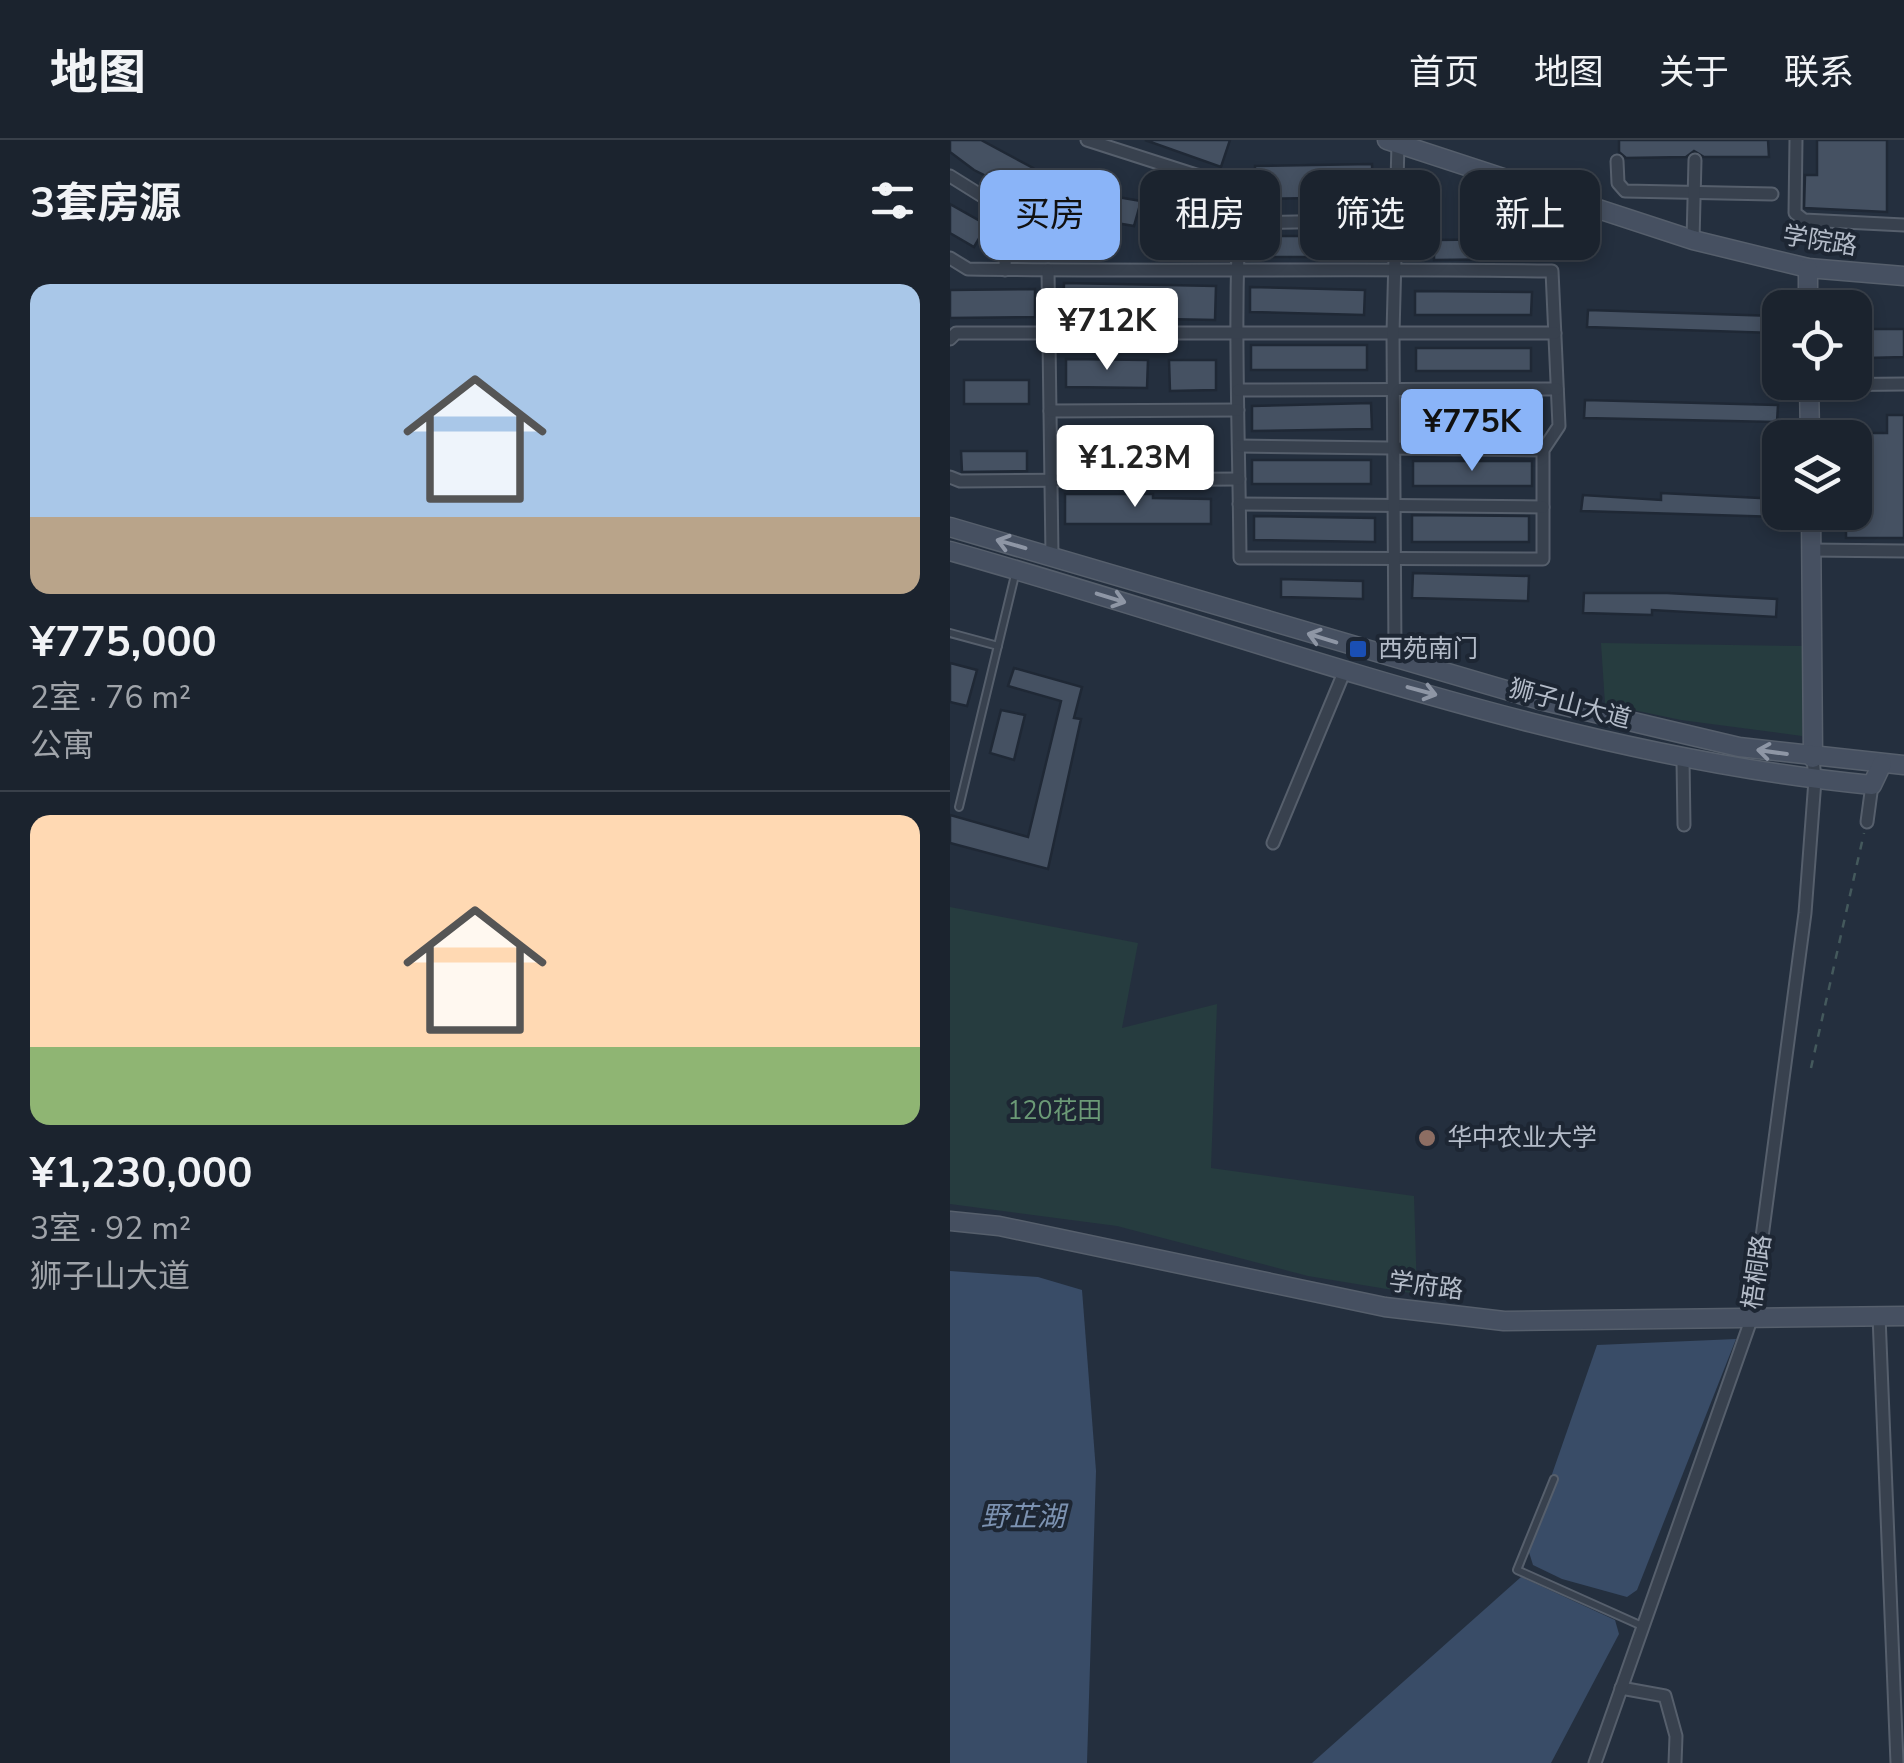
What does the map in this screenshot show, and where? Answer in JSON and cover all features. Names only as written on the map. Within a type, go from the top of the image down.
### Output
[{"type":"street","points":[[1086,140],[1180,170]]},
{"type":"street","points":[[1796,140],[1796,213],[1804,220],[1904,225]]},
{"type":"street","points":[[1392,142],[1393,170]]},
{"type":"street","name":"学院路","points":[[1392,142],[1693,240],[1808,268],[1904,276]]},
{"type":"street","points":[[1693,240],[1696,160]]},
{"type":"street","points":[[1618,161],[1618,183],[1625,192],[1772,194]]},
{"type":"street","points":[[950,176],[1006,211],[1005,270]]},
{"type":"street","points":[[950,258],[968,269],[1005,270],[1237,273],[1395,268],[1552,271],[1559,426],[1543,450],[1543,560],[1240,558],[1237,334],[1237,273],[1237,260]]},
{"type":"street","points":[[1395,260],[1395,655]]},
{"type":"street","points":[[1808,268],[1808,290]]},
{"type":"street","points":[[1048,270],[1052,555]]},
{"type":"street","points":[[950,339],[956,333],[1555,333]]},
{"type":"street","points":[[1872,384],[1904,384]]},
{"type":"street","points":[[1238,390],[1557,389]]},
{"type":"street","points":[[1050,411],[1238,410]]},
{"type":"street","points":[[1239,446],[1394,445],[1543,450]]},
{"type":"street","points":[[950,477],[960,481],[1239,479]]},
{"type":"street","points":[[1240,504],[1543,507]]},
{"type":"street","name":"狮子山大道","points":[[950,527],[1540,700],[1740,747],[1904,765]]},
{"type":"street","points":[[1811,530],[1813,758]]},
{"type":"street","points":[[1812,550],[1904,551]]},
{"type":"street","name":"狮子山大道","points":[[950,551],[1345,670],[1683,760],[1872,785]]},
{"type":"street","points":[[1272,843],[1345,670]]},
{"type":"street","name":"梧桐路","points":[[1595,1763],[1751,1320],[1805,913],[1815,780],[1813,758]]},
{"type":"street","points":[[1683,760],[1684,824]]},
{"type":"street","points":[[1866,822],[1872,785],[1882,764]]},
{"type":"street","name":"学府路","points":[[950,1221],[998,1226],[1385,1307],[1504,1321],[1904,1316]]},
{"type":"street","points":[[1879,1316],[1897,1763]]},
{"type":"street","points":[[1621,1688],[1665,1696],[1676,1736],[1676,1763]]},
{"type":"lane","points":[[959,807],[1016,570]]},
{"type":"lane","points":[[950,633],[998,646]]},
{"type":"lane","points":[[1554,1478],[1518,1570],[1643,1626]]},
{"type":"path","points":[[1811,1068],[1866,822]]},
{"type":"green space","points":[[1601,643],[1802,646],[1802,736],[1681,720],[1605,704]]},
{"type":"green space","name":"120花田","points":[[950,907],[1138,943],[1122,1028],[1217,1004],[1211,1168],[1414,1196],[1417,1294],[1308,1276],[1117,1226],[950,1204]]},
{"type":"water","name":"野芷湖","points":[[950,1271],[1038,1277],[1082,1290],[1096,1471],[1087,1763],[950,1763]]},
{"type":"water","points":[[1736,1339],[1637,1590],[1627,1597],[1562,1579],[1533,1565],[1527,1546],[1597,1345]]},
{"type":"water","points":[[1521,1577],[1615,1620],[1619,1634],[1551,1763],[1312,1763]]},
{"type":"building","points":[[950,140],[981,140],[1033,168],[980,173],[950,152]]},
{"type":"building","points":[[1145,140],[1230,140],[1221,167]]},
{"type":"building","points":[[1619,140],[1768,140],[1769,157],[1704,157],[1694,151],[1686,157],[1626,158],[1619,152]]},
{"type":"building","points":[[1817,140],[1887,140],[1887,212],[1804,208],[1805,175],[1817,175]]},
{"type":"building","points":[[1372,164],[1372,170],[1300,170],[1300,198],[1280,199],[1280,170],[1255,170],[1255,166]]},
{"type":"building","points":[[1120,197],[1140,201],[1134,226],[1120,224]]},
{"type":"building","points":[[950,204],[980,221],[980,237],[974,247],[950,233]]},
{"type":"building","points":[[1280,236],[1300,236],[1300,257],[1280,257]]},
{"type":"building","points":[[1440,240],[1460,240],[1460,260],[1440,260]]},
{"type":"building","points":[[1064,283],[1216,286],[1215,320],[1063,317]]},
{"type":"building","points":[[1250,287],[1365,290],[1364,315],[1250,312]]},
{"type":"building","points":[[1035,289],[1035,317],[950,318],[950,290]]},
{"type":"building","points":[[1415,291],[1532,292],[1531,315],[1415,315]]},
{"type":"building","points":[[1588,310],[1762,316],[1762,333],[1587,327]]},
{"type":"building","points":[[1872,329],[1904,329],[1904,357],[1872,358]]},
{"type":"building","points":[[1251,345],[1367,345],[1367,370],[1251,370]]},
{"type":"building","points":[[1416,348],[1531,348],[1531,371],[1416,371]]},
{"type":"building","points":[[1066,359],[1148,360],[1147,388],[1066,387]]},
{"type":"building","points":[[1169,360],[1216,360],[1216,390],[1170,391]]},
{"type":"building","points":[[964,380],[1029,380],[1029,404],[964,404]]},
{"type":"building","points":[[1585,400],[1778,405],[1777,420],[1762,422],[1584,418]]},
{"type":"building","points":[[1371,403],[1372,429],[1252,431],[1252,406]]},
{"type":"building","points":[[1414,403],[1529,404],[1529,429],[1414,428]]},
{"type":"building","points":[[1887,415],[1904,415],[1904,538],[1846,538],[1846,530],[1872,530],[1872,433],[1887,433]]},
{"type":"building","points":[[1068,429],[1213,430],[1213,458],[1067,456]]},
{"type":"building","points":[[961,451],[1027,451],[1027,471],[962,472]]},
{"type":"building","points":[[1252,460],[1371,460],[1371,484],[1252,484]]},
{"type":"building","points":[[1413,461],[1532,461],[1532,486],[1413,486]]},
{"type":"building","points":[[1661,493],[1762,498],[1762,516],[1581,511],[1583,495],[1661,500]]},
{"type":"building","points":[[1065,494],[1153,494],[1153,498],[1211,499],[1211,524],[1065,524]]},
{"type":"building","points":[[1412,515],[1529,516],[1529,542],[1412,542]]},
{"type":"building","points":[[1254,516],[1375,518],[1375,542],[1254,540]]},
{"type":"building","points":[[1413,573],[1529,576],[1528,601],[1412,598]]},
{"type":"building","points":[[1281,579],[1363,581],[1363,599],[1281,597]]},
{"type":"building","points":[[1584,593],[1777,599],[1776,617],[1652,610],[1652,615],[1583,613]]},
{"type":"building","points":[[950,663],[977,670],[967,706],[950,702]]},
{"type":"building","points":[[1014,668],[1082,687],[1074,718],[1081,719],[1048,869],[950,843],[950,815],[1028,837],[1061,701],[1008,686]]},
{"type":"building","points":[[1001,710],[1025,715],[1014,760],[990,753]]},
{"type":"place","name":"西苑南门","points":[[1358,649]]},
{"type":"place","name":"华中农业大学","points":[[1427,1138]]}]
